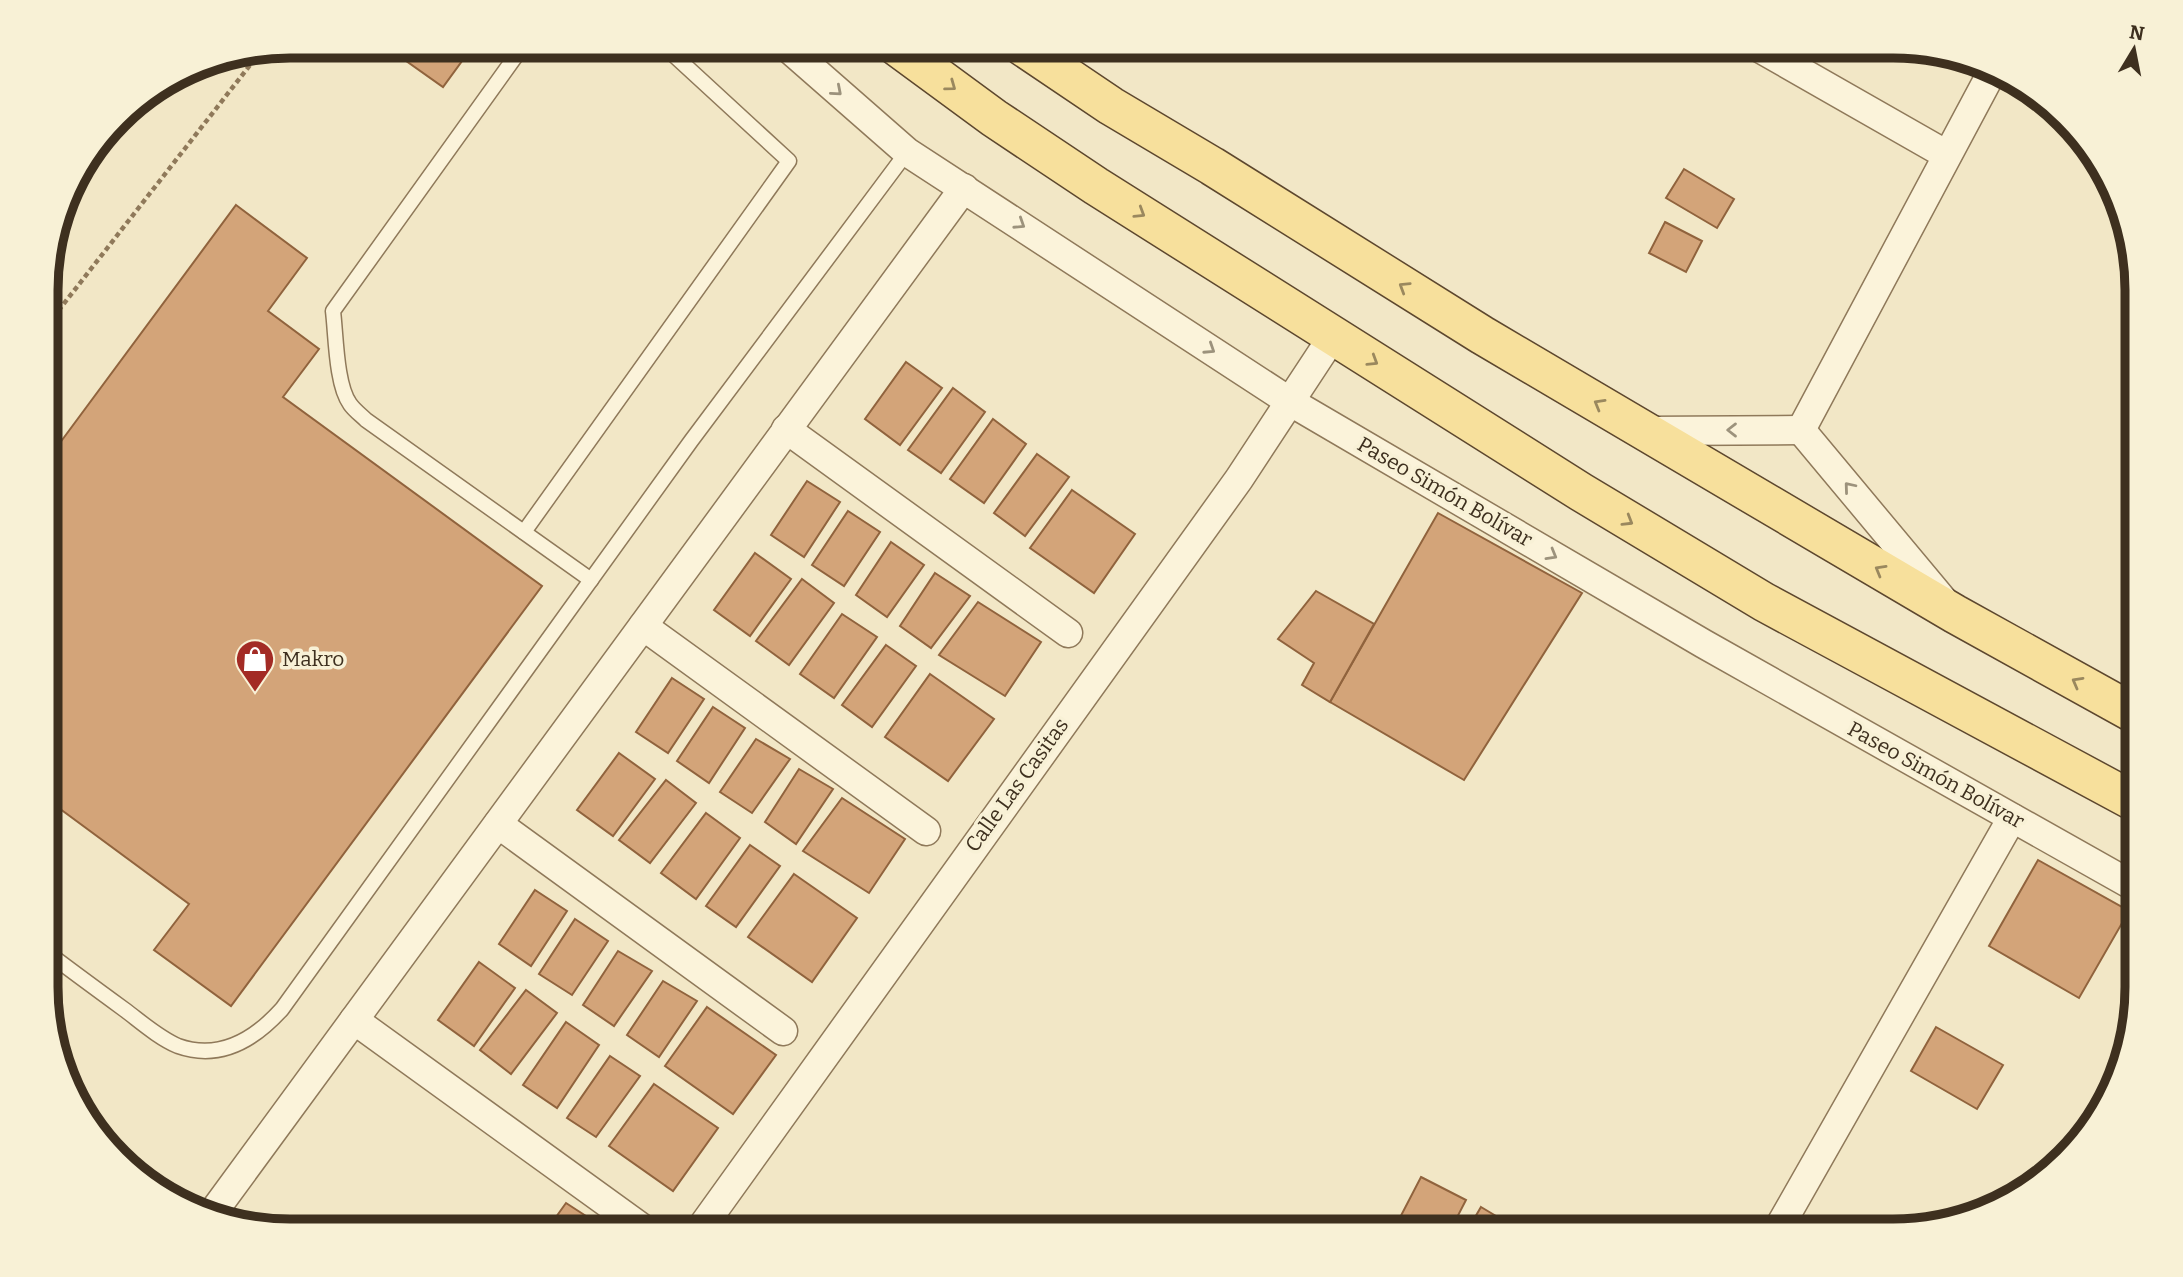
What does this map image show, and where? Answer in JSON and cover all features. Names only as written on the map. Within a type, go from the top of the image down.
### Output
[{"type":"main road","points":[[913,58],[1017,133],[1581,492],[1765,603],[2125,797]]},
{"type":"main road","points":[[1040,58],[1111,106],[1482,335],[1955,614],[2125,708]]},
{"type":"street","name":"Paseo Simón Bolívar","points":[[800,58],[907,152],[1289,401],[1704,644],[2125,881]]},
{"type":"street","points":[[1777,58],[1947,155]]},
{"type":"street","points":[[1801,430],[1989,78]]},
{"type":"street","points":[[217,1207],[964,188]]},
{"type":"street","name":"Calle Las Casitas","points":[[707,1219],[1239,479],[1333,336]]},
{"type":"street","points":[[786,429],[1068,633]]},
{"type":"street","points":[[1644,431],[1801,430]]},
{"type":"street","points":[[1801,430],[1955,614]]},
{"type":"street","points":[[643,626],[926,831]]},
{"type":"street","points":[[1784,1219],[2012,818]]},
{"type":"street","points":[[498,824],[783,1031]]},
{"type":"street","points":[[354,1020],[630,1219]]},
{"type":"lane","points":[[514,58],[333,311],[343,390],[349,403],[366,420],[591,580]]},
{"type":"lane","points":[[524,532],[789,161],[677,58]]},
{"type":"lane","points":[[58,960],[156,1033],[177,1045],[211,1050],[250,1039],[266,1027],[282,1009],[691,440],[907,152]]},
{"type":"path","points":[[58,311],[253,61]]},
{"type":"building","points":[[402,58],[464,58],[443,87]]},
{"type":"building","points":[[1684,169],[1734,199],[1717,228],[1666,198]]},
{"type":"building","name":"Makro","points":[[236,205],[307,258],[268,311],[319,349],[283,397],[542,586],[231,1006],[154,950],[189,904],[58,807],[58,445]]},
{"type":"building","points":[[1665,222],[1702,241],[1686,272],[1649,253]]},
{"type":"building","points":[[906,362],[942,388],[900,445],[865,419]]},
{"type":"building","points":[[953,388],[985,412],[941,473],[908,450]]},
{"type":"building","points":[[993,419],[1026,444],[984,503],[950,479]]},
{"type":"building","points":[[1037,454],[1069,477],[1025,536],[994,513]]},
{"type":"building","points":[[807,481],[840,502],[804,557],[771,535]]},
{"type":"building","points":[[1072,490],[1135,534],[1094,593],[1030,548]]},
{"type":"building","points":[[848,511],[880,532],[844,586],[812,565]]},
{"type":"building","points":[[1438,513],[1582,593],[1464,780],[1330,702]]},
{"type":"building","points":[[891,542],[924,565],[887,617],[856,595]]},
{"type":"building","points":[[755,553],[791,579],[750,636],[714,610]]},
{"type":"building","points":[[935,573],[970,596],[931,648],[900,626]]},
{"type":"building","points":[[802,579],[834,603],[789,665],[756,641]]},
{"type":"building","points":[[1316,591],[1374,624],[1330,702],[1302,685],[1314,663],[1278,639]]},
{"type":"building","points":[[978,602],[1041,642],[1005,696],[939,655]]},
{"type":"building","points":[[842,614],[877,637],[834,698],[800,674]]},
{"type":"building","points":[[886,645],[916,666],[872,727],[842,705]]},
{"type":"building","points":[[930,674],[994,719],[948,781],[885,737]]},
{"type":"building","points":[[672,678],[704,699],[668,753],[636,732]]},
{"type":"building","points":[[713,707],[745,728],[709,783],[677,761]]},
{"type":"building","points":[[756,739],[790,759],[752,813],[720,792]]},
{"type":"building","points":[[619,753],[655,779],[613,836],[577,810]]},
{"type":"building","points":[[799,769],[833,789],[796,844],[765,822]]},
{"type":"building","points":[[666,780],[696,803],[650,863],[619,840]]},
{"type":"building","points":[[842,798],[905,839],[869,893],[803,851]]},
{"type":"building","points":[[706,813],[740,838],[696,899],[661,873]]},
{"type":"building","points":[[750,845],[780,866],[736,927],[706,906]]},
{"type":"building","points":[[2038,860],[2125,909],[2125,918],[2079,998],[1989,946]]},
{"type":"building","points":[[794,874],[857,918],[812,982],[748,937]]},
{"type":"building","points":[[535,890],[567,911],[531,966],[499,944]]},
{"type":"building","points":[[575,919],[608,941],[572,995],[539,974]]},
{"type":"building","points":[[618,951],[652,971],[614,1026],[583,1005]]},
{"type":"building","points":[[479,962],[515,988],[474,1046],[438,1020]]},
{"type":"building","points":[[663,981],[697,1001],[659,1057],[627,1035]]},
{"type":"building","points":[[526,990],[557,1013],[511,1074],[480,1050]]},
{"type":"building","points":[[707,1007],[776,1055],[733,1114],[665,1066]]},
{"type":"building","points":[[566,1022],[599,1045],[557,1108],[523,1085]]},
{"type":"building","points":[[1936,1027],[2003,1065],[1977,1109],[1911,1071]]},
{"type":"building","points":[[610,1056],[640,1076],[596,1137],[567,1118]]},
{"type":"building","points":[[654,1084],[718,1128],[673,1191],[609,1146]]},
{"type":"building","points":[[1421,1177],[1466,1200],[1456,1219],[1399,1219]]},
{"type":"building","points":[[566,1203],[591,1219],[555,1219]]},
{"type":"building","points":[[1481,1207],[1501,1219],[1474,1219]]},
{"type":"place","name":"Makro","points":[[255,693]]}]
